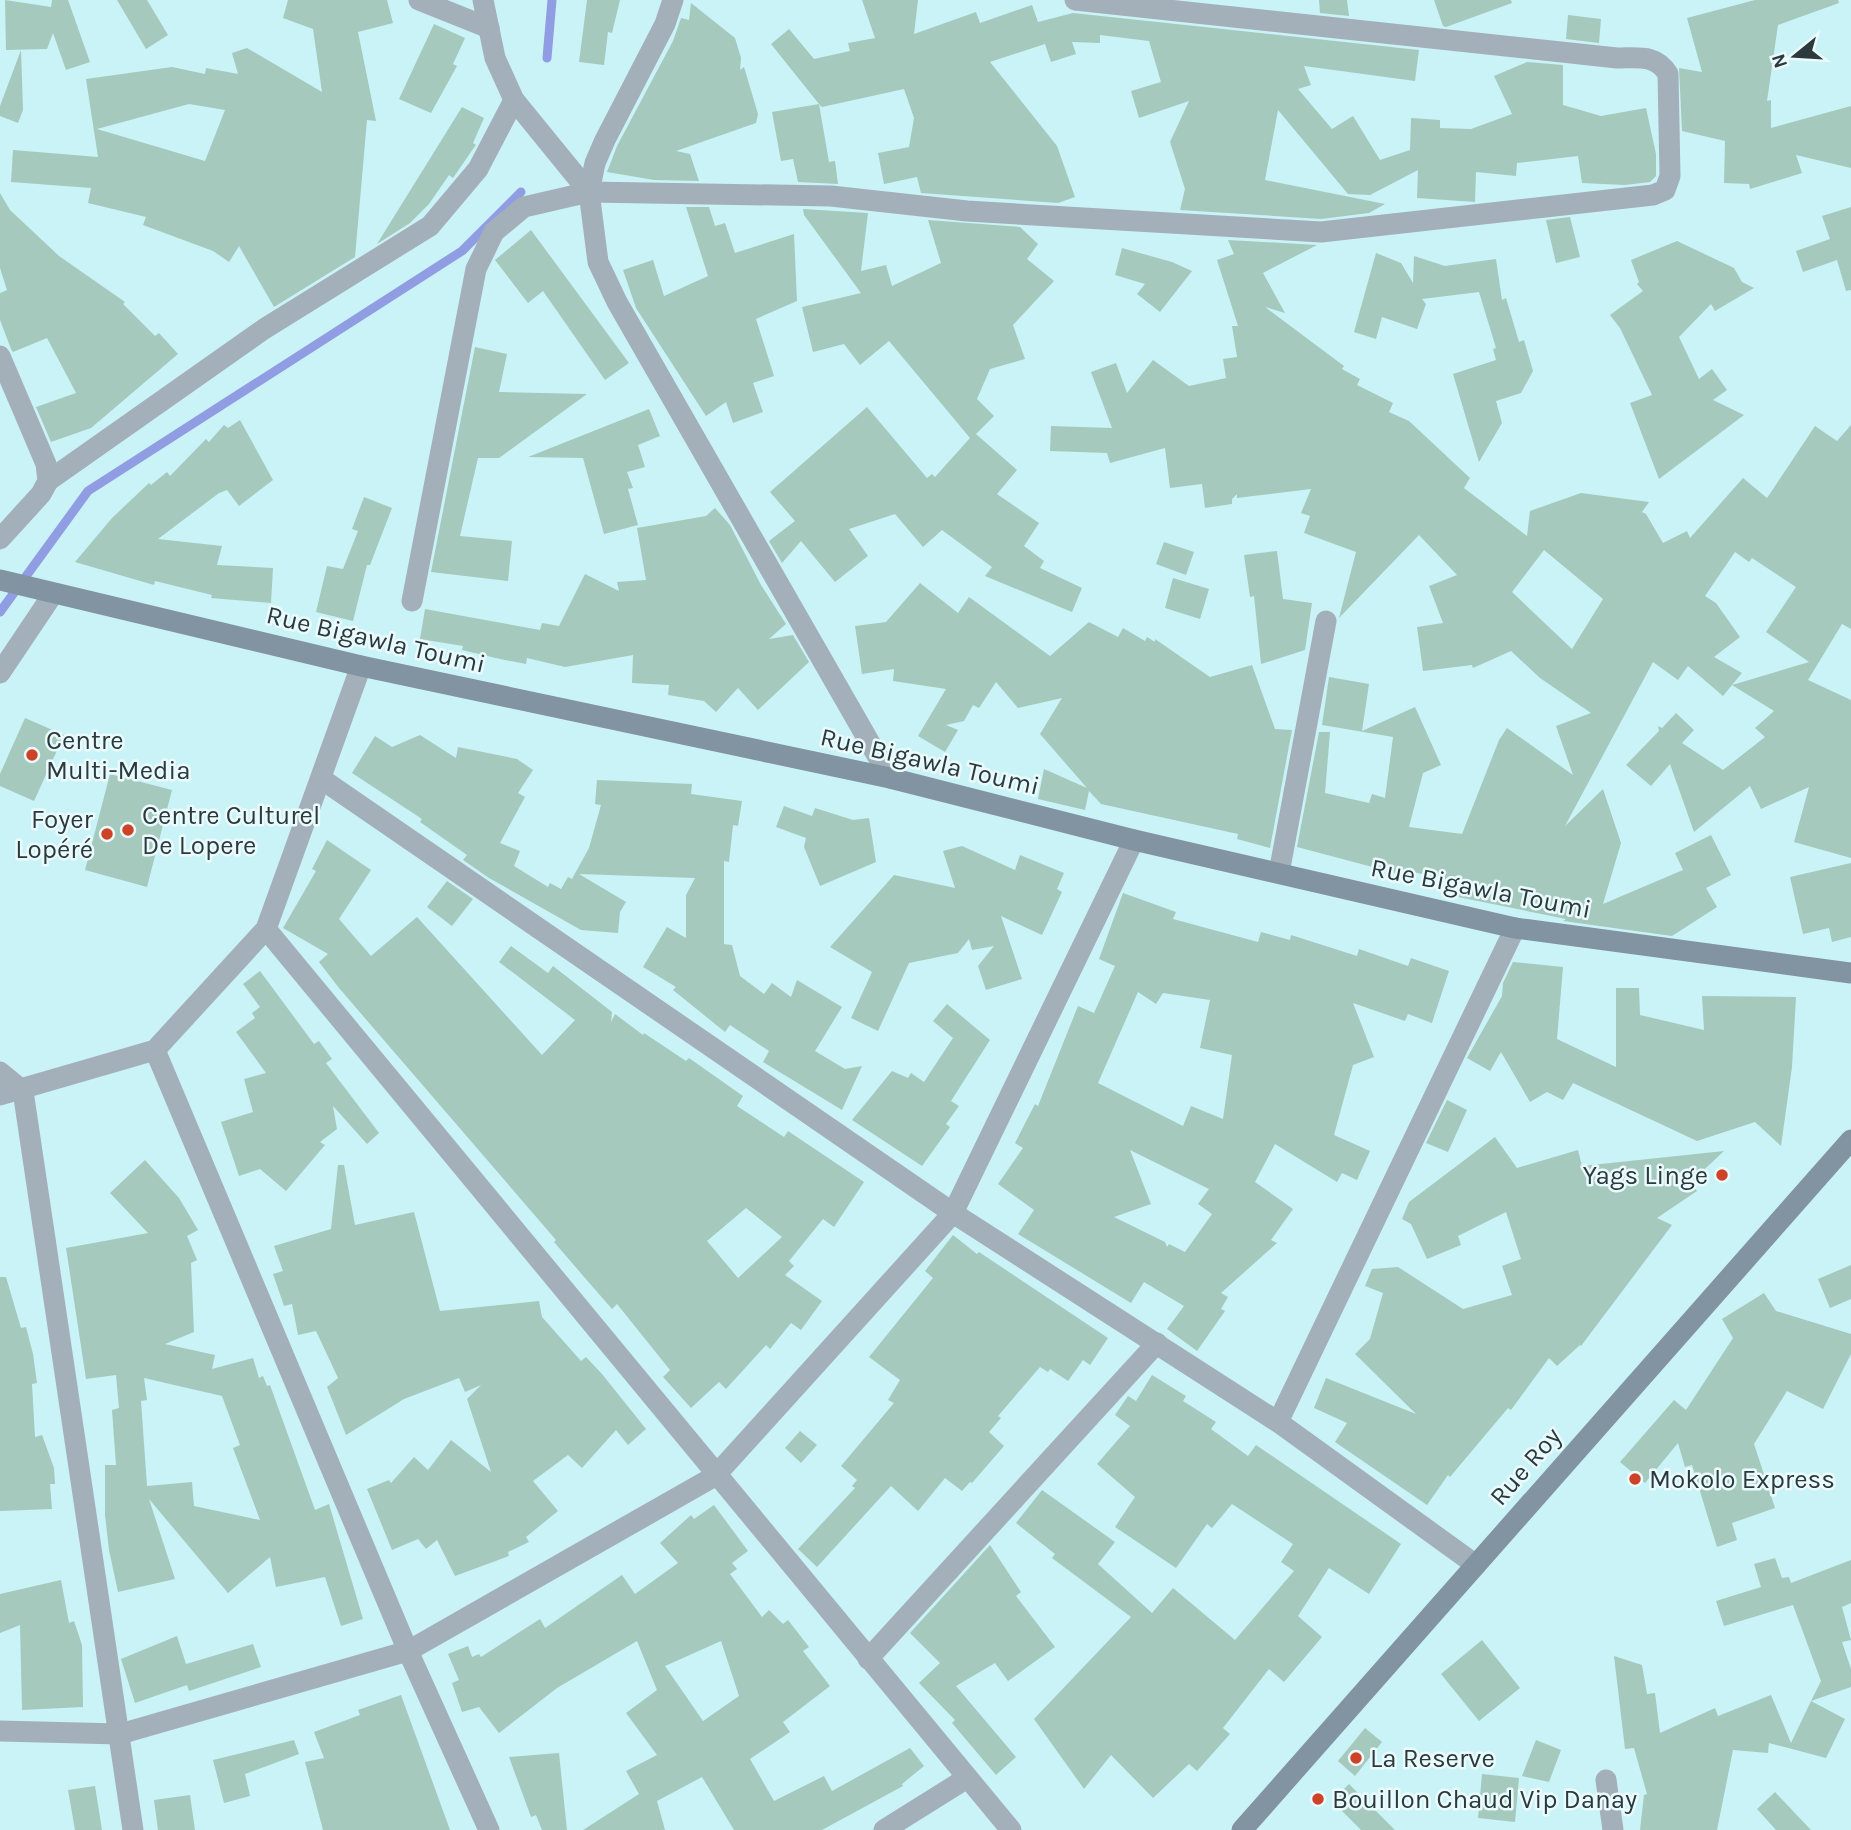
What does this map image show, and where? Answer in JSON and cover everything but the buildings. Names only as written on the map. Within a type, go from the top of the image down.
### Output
[{"type":"street","points":[[419,0],[489,28]]},
{"type":"street","points":[[484,0],[495,58],[514,100],[589,192]]},
{"type":"street","points":[[673,0],[665,24],[595,163],[589,192],[598,261],[617,302],[890,778]]},
{"type":"street","points":[[412,601],[476,269],[495,232],[524,207],[589,192],[831,196],[967,211],[1321,232],[1653,195],[1665,190],[1670,176],[1668,74],[1661,62],[1650,58],[1617,58],[1075,0]]},
{"type":"street","points":[[47,481],[264,329],[430,226],[478,169],[514,100]]},
{"type":"street","points":[[0,356],[46,464],[47,481],[41,494],[0,538]]},
{"type":"street","name":"Rue Bigawla Toumi","points":[[0,580],[361,666],[890,778],[1134,840],[1515,928],[1851,973]]},
{"type":"street","points":[[0,673],[44,592]]},
{"type":"street","points":[[1279,873],[1326,621]]},
{"type":"street","points":[[0,1095],[23,1091],[155,1050],[266,929],[323,780],[361,666]]},
{"type":"street","points":[[323,780],[953,1213],[1278,1422],[1476,1565]]},
{"type":"street","points":[[0,1731],[120,1734],[408,1651],[715,1476],[953,1213],[1134,840]]},
{"type":"street","points":[[1278,1422],[1515,928]]},
{"type":"street","points":[[266,929],[715,1476],[1011,1830]]},
{"type":"street","points":[[155,1050],[408,1651],[489,1830]]},
{"type":"street","points":[[0,1072],[23,1091],[133,1830]]},
{"type":"street","name":"Rue Roy","points":[[1242,1830],[1851,1140]]},
{"type":"street","points":[[868,1659],[1157,1343]]},
{"type":"street","points":[[884,1830],[967,1778]]},
{"type":"street","points":[[1606,1780],[1612,1830]]},
{"type":"waterway","points":[[547,58],[552,0]]},
{"type":"waterway","points":[[0,612],[88,491],[462,251],[521,192]]},
{"type":"place","name":"Centre Multi-Media","points":[[32,755]]},
{"type":"place","name":"Centre Culturel De Lopere","points":[[128,830]]},
{"type":"place","name":"Foyer Lopéré","points":[[107,834]]},
{"type":"place","name":"Yags Linge","points":[[1722,1175]]},
{"type":"place","name":"Mokolo Express","points":[[1635,1479]]},
{"type":"place","name":"La Reserve","points":[[1356,1758]]},
{"type":"place","name":"Bouillon Chaud Vip Danay","points":[[1318,1799]]}]
